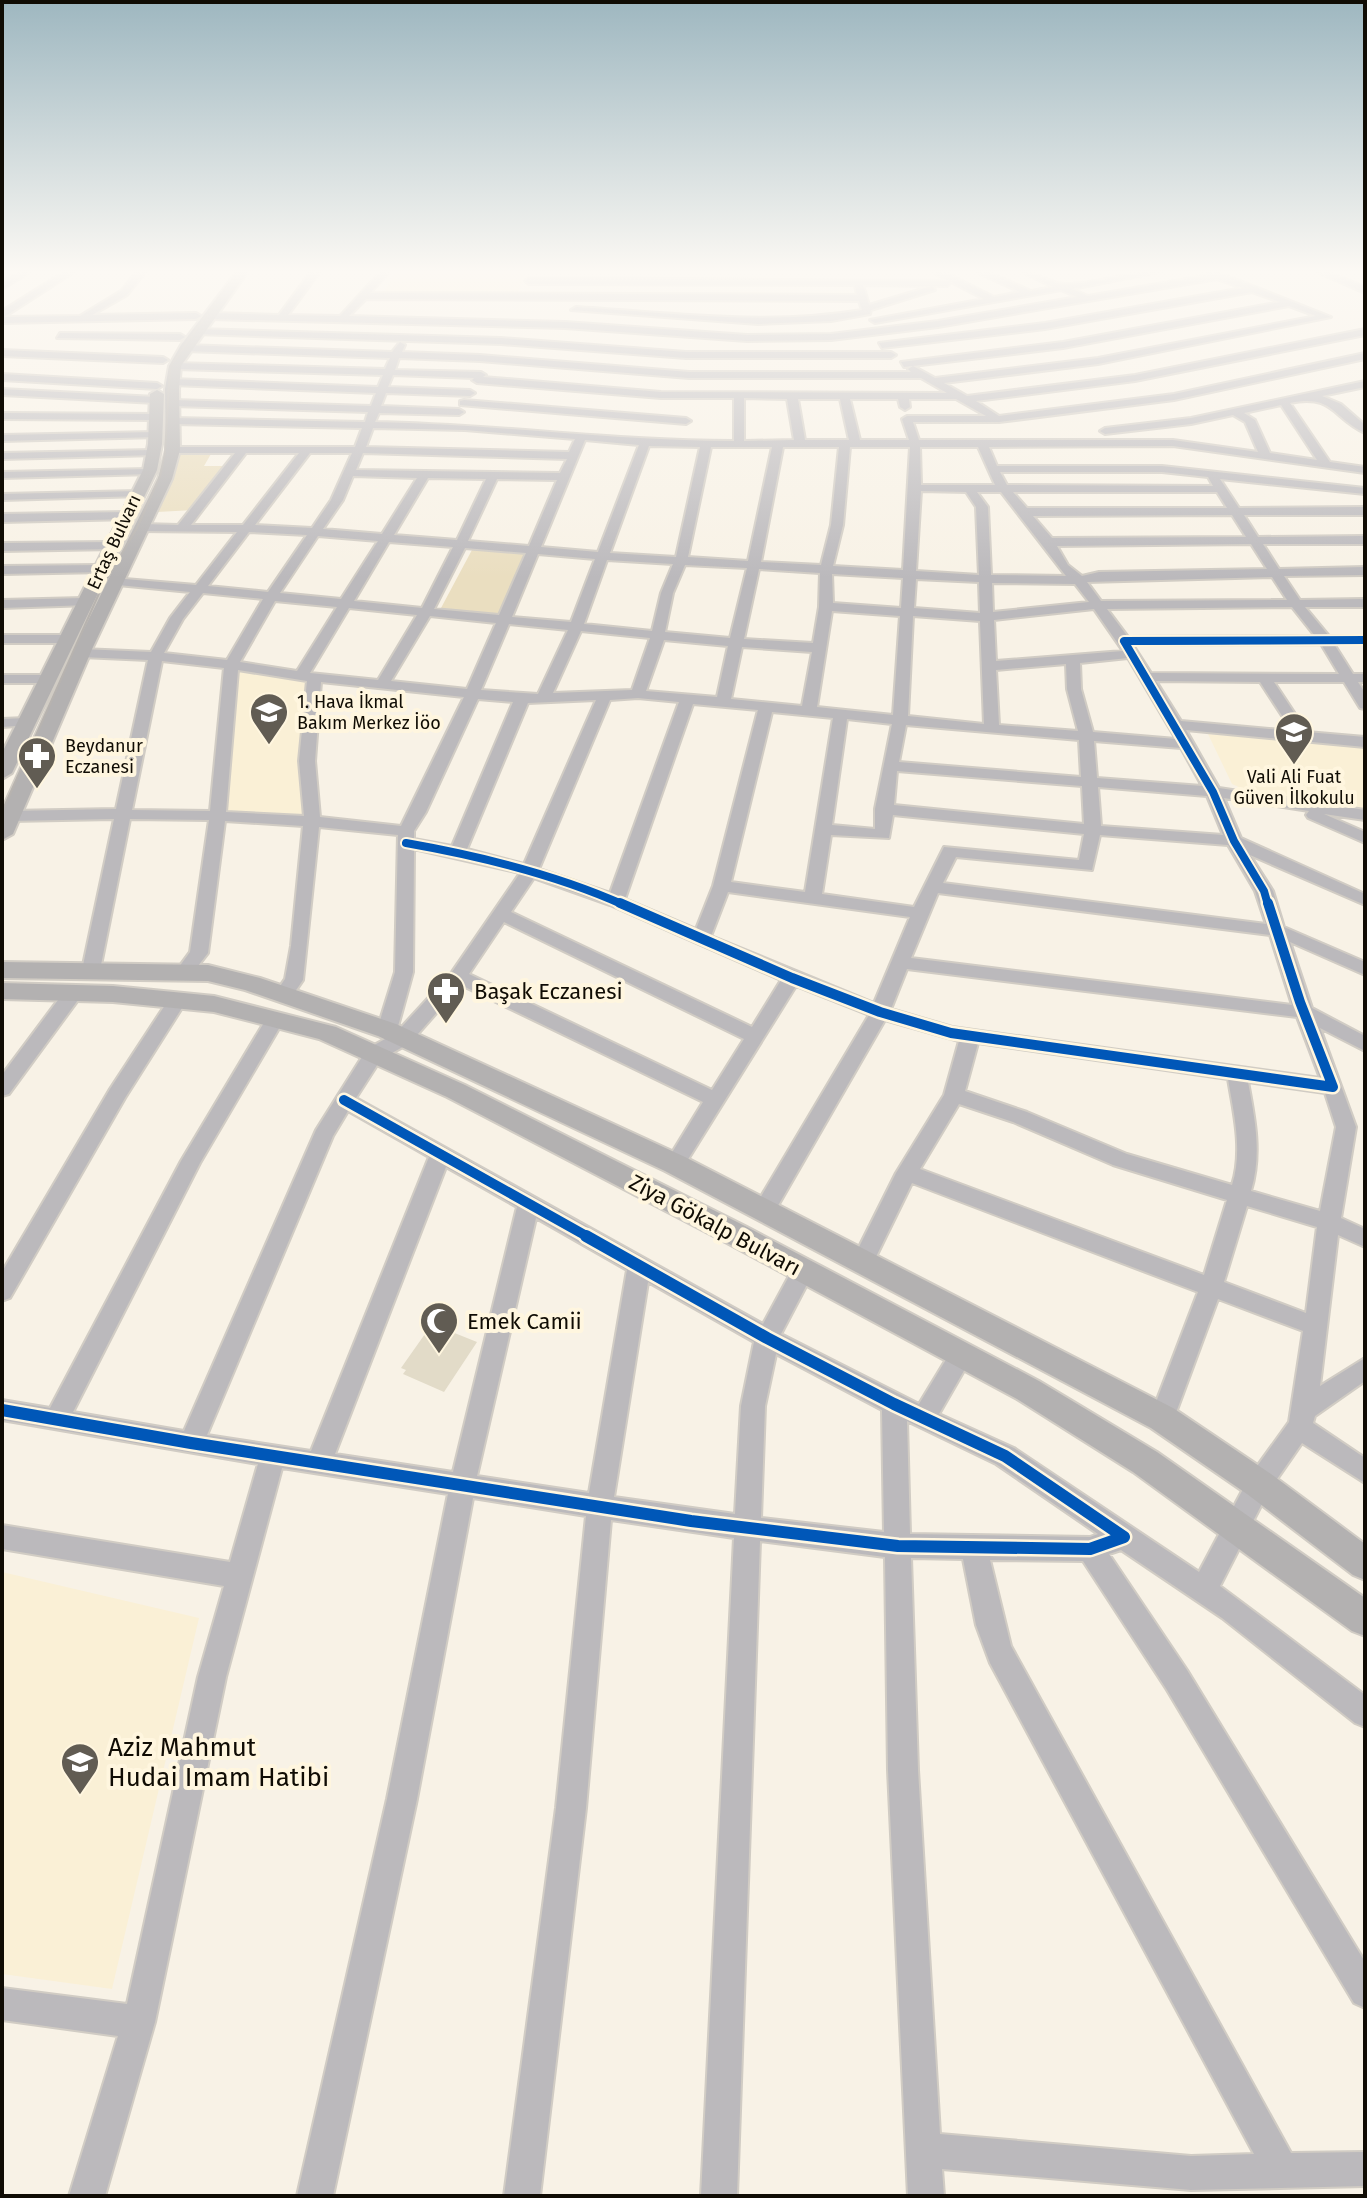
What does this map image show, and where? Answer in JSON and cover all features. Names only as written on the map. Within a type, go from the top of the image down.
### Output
[{"type":"main road","points":[[166,392],[173,373]]},
{"type":"main road","name":"Ertaş Bulvarı","points":[[3,770],[149,472],[166,392]]},
{"type":"main road","name":"Ertaş Bulvarı","points":[[2,834],[82,653],[165,479],[173,450],[166,392]]},
{"type":"main road","name":"Ziya Gökalp Bulvarı","points":[[6,980],[83,981],[185,971],[252,984],[279,1008],[327,1033],[388,1041],[675,1164],[1162,1418],[1259,1484],[1365,1564]]},
{"type":"main road","name":"Ziya Gökalp Bulvarı","points":[[83,981],[178,1000],[279,1008]]},
{"type":"main road","name":"Ziya Gökalp Bulvarı","points":[[388,1041],[456,1091],[1028,1390],[1145,1462],[1365,1619]]},
{"type":"street","points":[[97,373],[166,392],[369,424],[683,444],[1133,442],[1197,445],[1365,470]]},
{"type":"street","points":[[2,416],[23,417],[166,392],[381,373]]},
{"type":"street","points":[[185,971],[199,953],[218,816],[231,666],[256,619],[274,597],[337,500],[376,410],[387,373]]},
{"type":"street","points":[[396,373],[689,395],[959,398],[1163,373]]},
{"type":"street","points":[[450,427],[482,373]]},
{"type":"street","points":[[659,373],[923,375]]},
{"type":"street","points":[[919,373],[999,419],[1055,441],[1069,435],[1174,423],[1314,397],[1365,384]]},
{"type":"street","points":[[933,381],[1003,373]]},
{"type":"street","points":[[1123,373],[1148,384]]},
{"type":"street","points":[[1255,373],[1279,383]]},
{"type":"street","points":[[907,419],[999,419],[1174,397],[1288,373]]},
{"type":"street","points":[[683,444],[689,375]]},
{"type":"street","points":[[2,377],[376,410],[464,403]]},
{"type":"street","points":[[1292,389],[1337,406],[1365,430]]},
{"type":"street","points":[[1160,390],[1211,416]]},
{"type":"street","points":[[2,392],[383,391],[464,403],[686,421]]},
{"type":"street","points":[[739,395],[739,443]]},
{"type":"street","points":[[792,395],[800,443]]},
{"type":"street","points":[[809,710],[826,607],[826,569],[837,525],[850,443],[844,396]]},
{"type":"street","points":[[823,829],[883,835],[883,809],[900,720],[915,488],[915,443],[903,396]]},
{"type":"street","points":[[1283,401],[1325,463]]},
{"type":"street","points":[[1233,411],[1250,420],[1265,455]]},
{"type":"street","points":[[2,437],[23,417]]},
{"type":"street","points":[[1174,423],[1197,445],[1218,489],[1325,640],[1365,705]]},
{"type":"street","points":[[2,437],[155,435]]},
{"type":"street","points":[[388,1041],[404,972],[406,837],[472,695],[581,438]]},
{"type":"street","points":[[544,697],[577,625],[645,442]]},
{"type":"street","points":[[982,442],[992,469],[1006,490],[1049,542],[1063,567],[1079,580],[1149,677],[1213,792],[1234,841],[1264,891],[1304,1012],[1333,1087],[1356,1132],[1329,1222],[1302,1418]]},
{"type":"street","points":[[1133,442],[1142,469]]},
{"type":"street","points":[[638,694],[658,634],[667,593],[681,560],[706,443]]},
{"type":"street","points":[[723,703],[750,589],[752,564],[778,443]]},
{"type":"street","points":[[173,450],[360,450],[575,456]]},
{"type":"street","points":[[182,528],[243,450]]},
{"type":"street","points":[[2,1089],[83,981],[126,812],[156,655],[177,618],[306,451]]},
{"type":"street","points":[[2,456],[153,453]]},
{"type":"street","points":[[992,469],[1142,469],[1211,473],[1365,491]]},
{"type":"street","points":[[2,475],[149,472]]},
{"type":"street","points":[[349,473],[567,477]]},
{"type":"street","points":[[57,1418],[191,1161],[294,980],[312,819],[307,761],[308,676],[425,474]]},
{"type":"street","points":[[382,684],[442,585],[493,475]]},
{"type":"street","points":[[915,488],[1218,489]]},
{"type":"street","points":[[969,488],[982,507],[992,729]]},
{"type":"street","points":[[2,497],[139,494]]},
{"type":"street","points":[[1025,512],[1365,511]]},
{"type":"street","points":[[2,518],[128,516]]},
{"type":"street","points":[[143,528],[316,531],[604,556],[986,579],[1079,580],[1099,576],[1365,571]]},
{"type":"street","points":[[1049,542],[1365,540]]},
{"type":"street","points":[[2,547],[112,546]]},
{"type":"street","points":[[2,570],[100,569]]},
{"type":"street","points":[[118,581],[736,643],[820,648]]},
{"type":"street","points":[[2,604],[84,602]]},
{"type":"street","points":[[826,607],[988,617],[1097,605],[1365,603]]},
{"type":"street","points":[[2,639],[66,639]]},
{"type":"street","points":[[991,666],[1073,659],[1128,648],[1365,640]]},
{"type":"street","points":[[82,653],[156,655],[472,695],[522,699],[638,694],[992,729],[1185,744]]},
{"type":"street","points":[[764,1210],[880,1012],[920,913],[950,851],[1086,866],[1093,830],[1086,734],[1074,689],[1073,659]]},
{"type":"street","points":[[1149,677],[1365,678]]},
{"type":"street","points":[[2,679],[47,679]]},
{"type":"street","points":[[1265,679],[1303,737]]},
{"type":"street","points":[[191,1443],[323,1135],[344,1100],[388,1041],[458,976],[530,871],[605,695]]},
{"type":"street","points":[[458,852],[522,699]]},
{"type":"street","points":[[616,901],[687,700]]},
{"type":"street","points":[[701,939],[722,886],[766,707]]},
{"type":"street","points":[[813,897],[841,713]]},
{"type":"street","points":[[2,723],[26,722]]},
{"type":"street","points":[[1176,725],[1365,742]]},
{"type":"street","points":[[890,766],[1213,792],[1365,815]]},
{"type":"street","points":[[1289,805],[1365,838]]},
{"type":"street","points":[[883,809],[1234,841],[1365,900]]},
{"type":"street","points":[[10,816],[126,812],[312,819],[406,837],[530,871],[616,901],[792,978],[880,1012],[951,1033],[1333,1087]]},
{"type":"street","points":[[722,886],[920,913]]},
{"type":"street","points":[[934,887],[1279,931],[1365,969]]},
{"type":"street","points":[[501,914],[756,1037]]},
{"type":"street","points":[[900,962],[1304,1012],[1365,1044]]},
{"type":"street","points":[[458,976],[716,1100]]},
{"type":"street","points":[[675,1164],[792,978]]},
{"type":"street","points":[[2,1292],[117,1094],[178,1000]]},
{"type":"street","points":[[862,1263],[907,1173],[954,1095],[970,1036]]},
{"type":"street","points":[[1162,1418],[1211,1287],[1248,1167],[1246,1126],[1237,1075]]},
{"type":"street","points":[[954,1095],[1020,1117],[1120,1160],[1329,1222],[1365,1238]]},
{"type":"street","points":[[344,1100],[767,1338],[894,1404],[1005,1456],[1232,1609],[1365,1713]]},
{"type":"street","points":[[319,1462],[441,1154]]},
{"type":"street","points":[[907,1173],[1315,1326]]},
{"type":"street","points":[[315,2196],[402,1799],[463,1483],[528,1204]]},
{"type":"street","points":[[522,2196],[571,1808],[600,1505],[639,1268]]},
{"type":"street","points":[[719,2196],[753,1406],[767,1338],[803,1271]]},
{"type":"street","points":[[925,1416],[961,1355]]},
{"type":"street","points":[[1203,1591],[1259,1484],[1302,1418],[1365,1368]]},
{"type":"street","points":[[894,1404],[903,1770],[926,2196]]},
{"type":"street","points":[[2,1410],[191,1443],[746,1528],[898,1546],[1090,1549],[1124,1537]]},
{"type":"street","points":[[1302,1418],[1365,1472]]},
{"type":"street","points":[[87,2196],[139,2022],[212,1677],[273,1455]]},
{"type":"street","points":[[2,1537],[240,1576]]},
{"type":"street","points":[[974,1547],[990,1625],[1000,1653],[1282,2171]]},
{"type":"street","points":[[1090,1549],[1177,1680],[1365,1992]]},
{"type":"street","points":[[2,2004],[139,2022]]},
{"type":"street","points":[[924,2150],[1191,2173],[1365,2169]]},
{"type":"shaded area","points":[[179,454],[211,454],[204,466],[225,466],[194,510],[157,512]]},
{"type":"shaded area","points":[[473,548],[531,553],[500,615],[441,608]]},
{"type":"shaded area","name":"1. Hava İkmal Bakım Merkez İöo","points":[[231,666],[314,677],[312,819],[218,816]]},
{"type":"shaded area","name":"Vali Ali Fuat Güven İlkokulu","points":[[1208,734],[1365,747],[1365,809],[1256,795],[1232,784]]},
{"type":"shaded area","name":"Aziz Mahmut Hudai Imam Hatibi","points":[[2,1572],[199,1618],[112,1989],[2,1974]]},
{"type":"building","name":"Emek Camii","points":[[432,1324],[477,1342],[444,1392],[403,1374],[406,1370],[401,1368]]},
{"type":"tram line","points":[[2,812],[101,589],[137,528],[160,476],[165,453],[170,373]]},
{"type":"cycle path","points":[[406,843],[458,852],[530,871],[616,901],[792,978],[880,1012],[951,1033],[1333,1087],[1300,1002],[1264,891],[1234,841],[1213,792],[1176,725],[1124,641],[1365,640]]},
{"type":"cycle path","points":[[2,1410],[191,1443],[691,1521],[898,1546],[1090,1549],[1124,1537],[1005,1456],[894,1404],[767,1338],[344,1100]]},
{"type":"place","name":"1. Hava İkmal Bakım Merkez İöo","points":[[269,746]]},
{"type":"place","name":"Vali Ali Fuat Güven İlkokulu","points":[[1294,766]]},
{"type":"place","name":"Beydanur Eczanesi","points":[[37,790]]},
{"type":"place","name":"Başak Eczanesi","points":[[446,1025]]},
{"type":"place","name":"Emek Camii","points":[[439,1355]]},
{"type":"place","name":"Aziz Mahmut Hudai Imam Hatibi","points":[[80,1796]]}]
